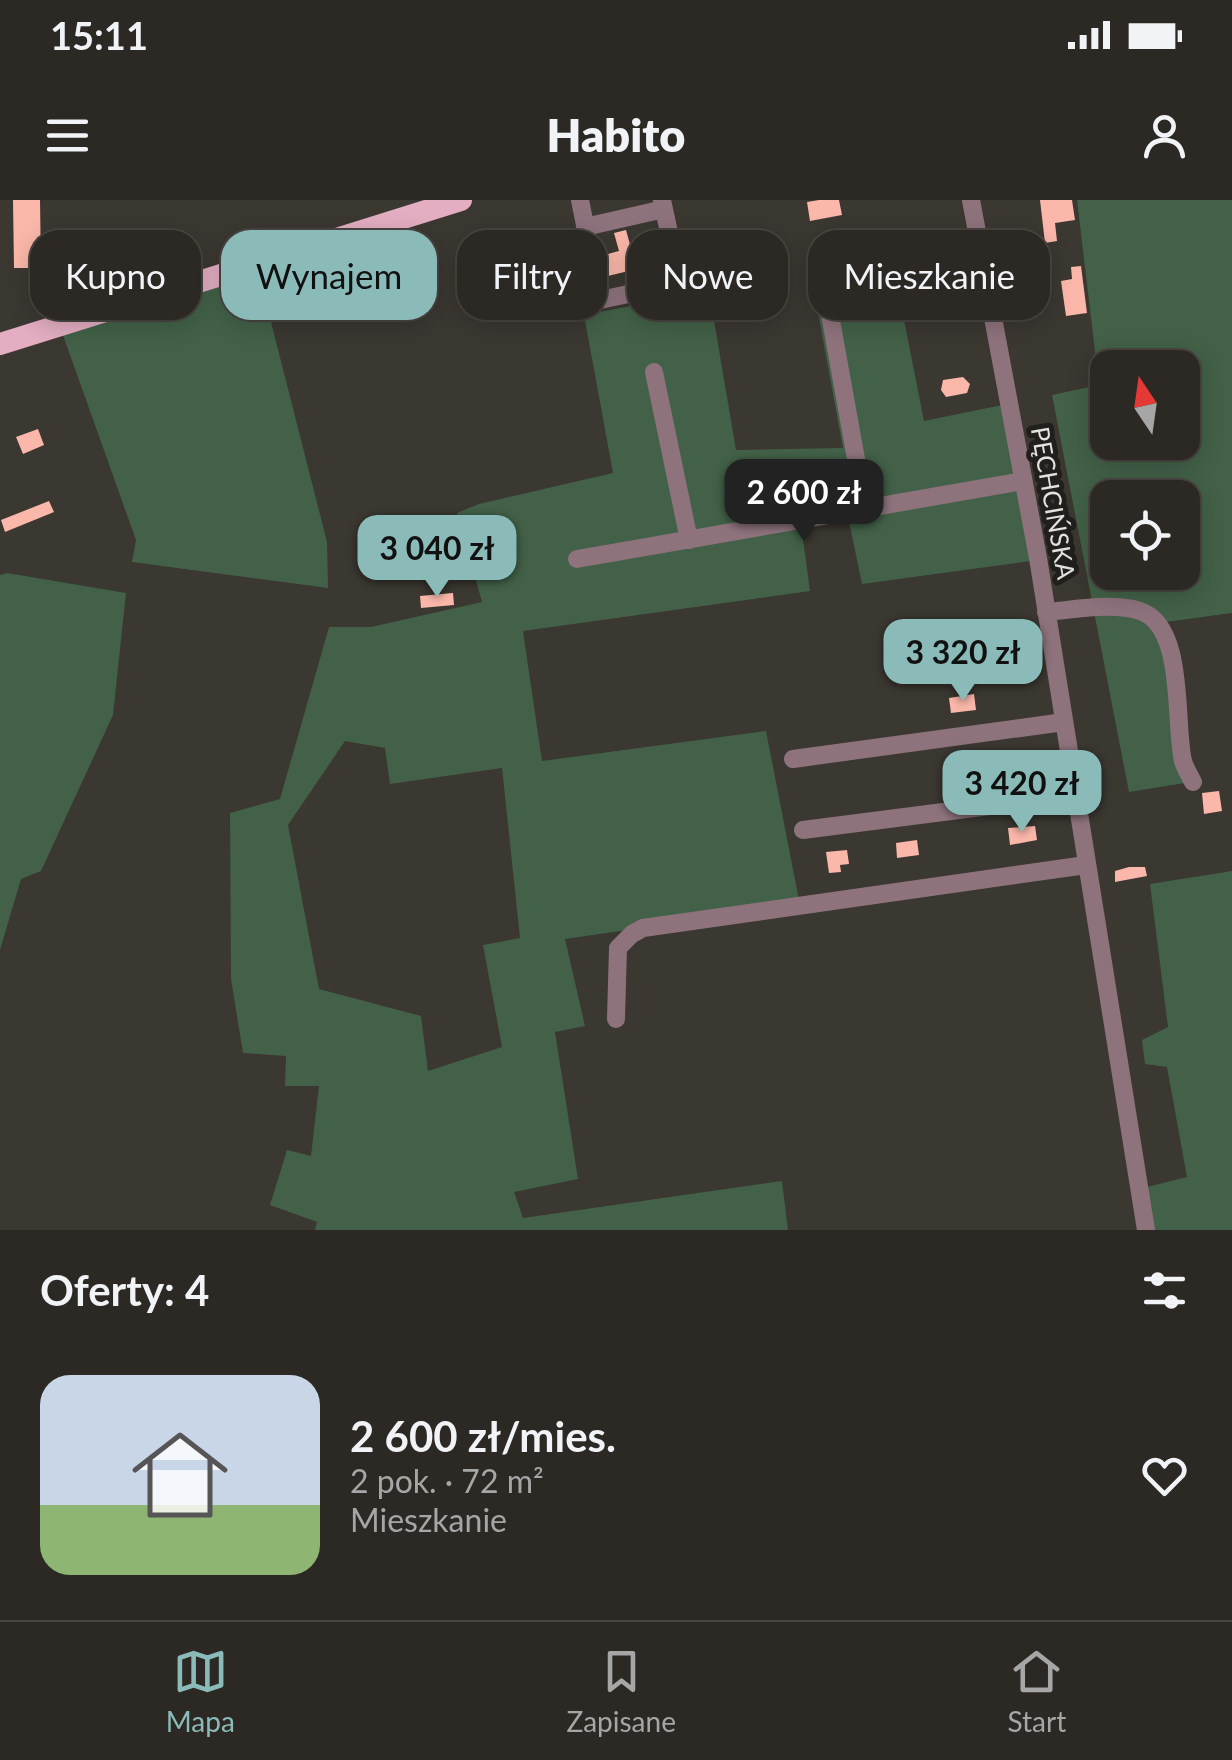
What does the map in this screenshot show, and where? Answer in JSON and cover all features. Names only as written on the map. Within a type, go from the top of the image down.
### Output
[{"type":"main road","points":[[0,344],[461,200]]},
{"type":"street","points":[[580,200],[585,226],[600,300],[680,284],[663,205],[585,226]]},
{"type":"street","name":"PĘCHCIŃSKA","points":[[970,200],[1024,481],[1146,1230]]},
{"type":"street","points":[[831,320],[865,509]]},
{"type":"street","points":[[654,372],[689,540]]},
{"type":"street","points":[[577,559],[1024,481]]},
{"type":"street","points":[[1046,612],[1125,609],[1140,611],[1160,626],[1171,652],[1184,762],[1193,782]]},
{"type":"street","points":[[793,759],[1064,722]]},
{"type":"street","points":[[802,830],[1076,795]]},
{"type":"street","points":[[616,1019],[618,948],[644,928],[1086,865]]},
{"type":"green space","points":[[1077,200],[1232,200],[1232,613],[1165,622],[1185,783],[1129,792],[1052,395],[1090,387],[1090,460],[1200,460],[1200,350],[1095,350]]},
{"type":"green space","points":[[221,274],[221,320],[271,320],[327,542],[328,588],[132,562],[136,540],[59,324],[72,320],[201,320],[201,280]]},
{"type":"green space","points":[[627,307],[627,320],[714,320],[736,450],[843,448],[819,320],[904,320],[924,421],[1007,404],[1038,560],[862,584],[845,502],[799,510],[810,591],[523,631],[542,761],[766,731],[800,905],[565,939],[585,1026],[555,1032],[578,1179],[514,1192],[523,1218],[782,1181],[788,1230],[315,1230],[317,1222],[270,1205],[287,1150],[311,1156],[319,1086],[285,1086],[286,1056],[243,1053],[231,979],[230,813],[280,799],[329,627],[371,627],[482,602],[457,513],[479,504],[613,473],[585,320],[607,320],[607,311]],"holes":[[[345,741],[385,748],[390,784],[502,768],[520,938],[483,945],[502,1047],[428,1071],[421,1016],[319,989],[288,825]]]},
{"type":"green space","points":[[0,575],[126,593],[113,715],[41,871],[21,879],[0,950]]},
{"type":"green space","points":[[1232,871],[1232,1230],[1146,1230],[1139,1189],[1187,1177],[1167,1067],[1145,1064],[1142,1040],[1168,1027],[1150,884]]},
{"type":"building","points":[[13,200],[40,200],[40,230],[30,230],[30,268],[14,268]]},
{"type":"building","points":[[839,200],[842,215],[810,221],[807,202]]},
{"type":"building","points":[[1040,200],[1072,200],[1075,220],[1055,223],[1057,241],[1050,242],[1050,230],[1043,230]]},
{"type":"building","points":[[626,230],[627,271],[608,276],[607,254],[619,251],[614,233]]},
{"type":"building","points":[[1081,266],[1087,313],[1066,316],[1061,281],[1072,279],[1071,267]]},
{"type":"building","points":[[963,377],[970,384],[967,393],[946,397],[941,390],[943,380]]},
{"type":"building","points":[[38,429],[44,445],[23,454],[16,437]]},
{"type":"building","points":[[49,501],[54,512],[5,532],[1,520]]},
{"type":"building","points":[[453,593],[454,605],[421,608],[420,596]]},
{"type":"building","points":[[974,694],[976,710],[951,713],[949,698]]},
{"type":"building","points":[[1021,754],[1023,774],[1009,776],[1006,755]]},
{"type":"building","points":[[1219,791],[1222,811],[1204,814],[1202,793]]},
{"type":"building","points":[[1035,826],[1037,840],[1010,845],[1008,828]]},
{"type":"building","points":[[917,840],[919,855],[897,858],[896,843]]},
{"type":"building","points":[[847,850],[849,864],[840,865],[841,872],[829,873],[826,852]]},
{"type":"building","points":[[1145,867],[1147,876],[1115,882],[1115,871]]}]
